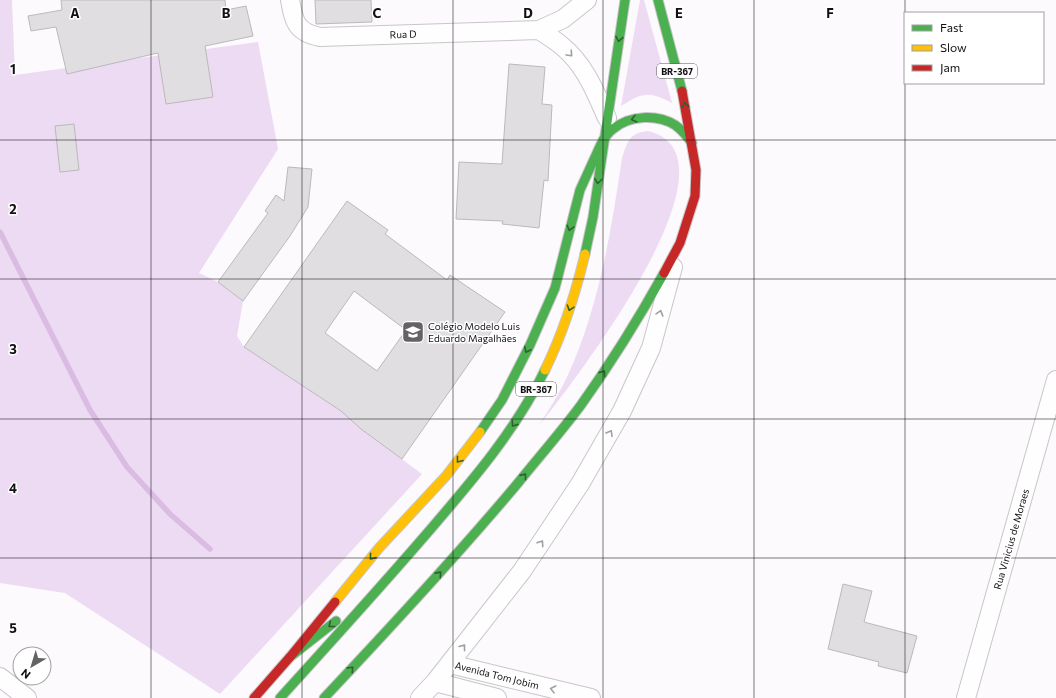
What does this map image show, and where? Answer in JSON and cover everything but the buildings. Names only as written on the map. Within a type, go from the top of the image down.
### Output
[{"type":"main road","name":"BR-367","points":[[280,698],[384,583],[464,490],[494,452],[533,395],[559,342],[577,289],[593,217],[603,140],[625,0]]},
{"type":"main road","name":"BR-367","points":[[324,698],[471,539],[580,406],[643,311],[680,243],[695,196],[696,170],[683,94],[658,0]]},
{"type":"main road","points":[[254,698],[290,657],[379,548],[446,476],[471,445],[502,400],[530,345],[555,288],[580,190],[603,140],[614,129],[626,121],[641,117],[656,118],[670,123],[683,132],[692,143]]},
{"type":"main road","points":[[290,657],[384,583]]},
{"type":"street","name":"Rua D","points":[[290,0],[294,19],[298,28],[308,34],[320,36],[539,30],[563,19],[587,0]]},
{"type":"street","points":[[539,30],[562,46],[582,66],[607,118]]},
{"type":"street","points":[[420,698],[450,664],[522,571],[580,484],[622,411],[651,348],[680,243]]},
{"type":"street","name":"Rua Vinicius de Moraes","points":[[966,698],[1056,380]]},
{"type":"street","name":"Avenida Tom Jobim","points":[[450,664],[591,698]]},
{"type":"street","points":[[0,677],[15,694]]},
{"type":"street","points":[[435,682],[497,698]]},
{"type":"shaded area","points":[[0,0],[12,0],[15,75],[258,42],[278,149],[199,273],[218,282],[243,301],[237,336],[244,347],[341,411],[361,429],[422,474],[220,694],[65,593],[0,583]]},
{"type":"shaded area","points":[[640,0],[644,0],[672,103],[657,96],[646,95],[635,98],[621,106]]},
{"type":"shaded area","points":[[648,131],[674,149],[678,182],[666,226],[643,274],[613,323],[538,427],[567,377],[588,324],[596,297],[608,242],[622,158],[626,147],[633,136]]},
{"type":"waterway","points":[[0,232],[90,410],[127,467],[170,514],[210,549]]},
{"type":"traffic: fast","points":[[585,254],[593,217],[625,0]]},
{"type":"traffic: fast","points":[[658,0],[682,91]]},
{"type":"traffic: fast","points":[[603,140],[620,124],[635,119],[652,118],[668,121],[675,125],[692,143]]},
{"type":"traffic: fast","points":[[480,432],[502,400],[530,345],[555,288],[580,190],[601,144]]},
{"type":"traffic: fast","points":[[324,698],[471,538],[566,425],[614,357],[664,273]]},
{"type":"traffic: fast","points":[[280,698],[392,573],[477,474],[521,413],[545,370]]},
{"type":"traffic: fast","points":[[290,657],[336,621]]},
{"type":"traffic: slow","points":[[545,370],[558,341],[568,313],[585,254]]},
{"type":"traffic: slow","points":[[335,602],[379,548],[446,476],[480,432]]},
{"type":"traffic: jam","points":[[664,273],[680,243],[695,196],[696,170],[682,91]]},
{"type":"traffic: jam","points":[[254,698],[335,602]]},
{"type":"place","name":"Colégio Modelo Luis Eduardo Magalhães","points":[[413,332]]}]
